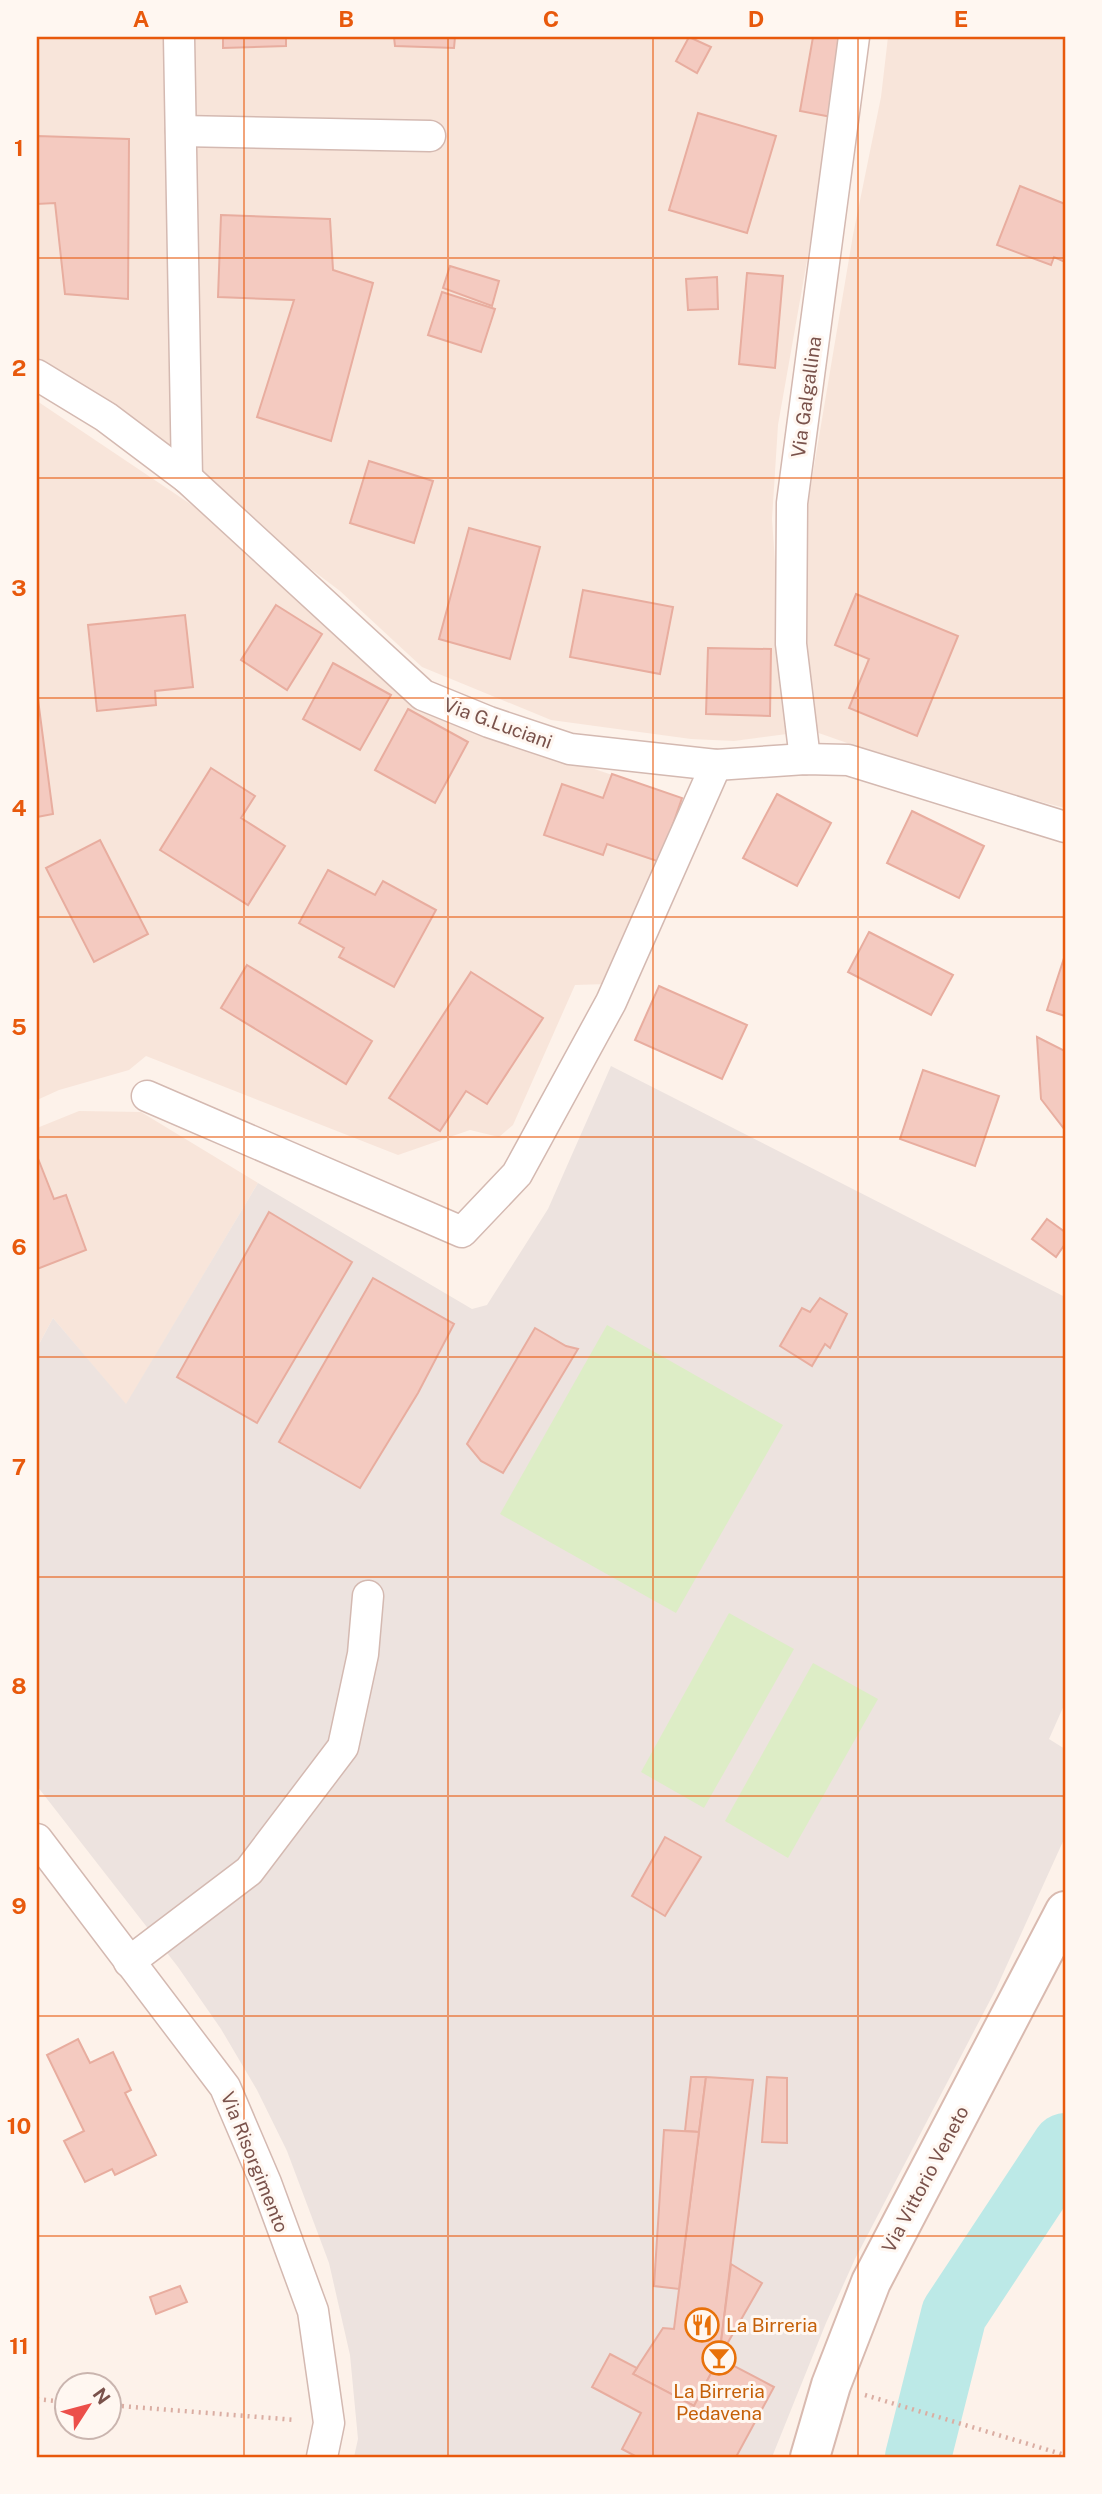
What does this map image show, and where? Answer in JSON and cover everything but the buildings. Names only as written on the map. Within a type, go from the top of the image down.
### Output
[{"type":"main road","name":"Via Vittorio Veneto","points":[[810,2457],[831,2385],[871,2282],[1065,1911]]},
{"type":"street","points":[[179,37],[187,478]]},
{"type":"street","name":"Via Galgallina","points":[[805,760],[791,644],[792,503],[854,37]]},
{"type":"street","points":[[181,131],[430,136]]},
{"type":"street","name":"Via G.Luciani","points":[[37,375],[106,417],[187,478],[423,695],[489,722],[570,749],[716,765],[848,760],[1065,827]]},
{"type":"street","points":[[147,1096],[462,1232],[517,1174],[611,1002],[716,765]]},
{"type":"street","points":[[129,1962],[249,1871],[343,1747],[363,1654],[368,1596]]},
{"type":"street","name":"Via Risorgimento","points":[[37,1839],[225,2087],[266,2183],[313,2311],[329,2423],[322,2457]]},
{"type":"path","points":[[831,2385],[1065,2455]]},
{"type":"path","points":[[122,2406],[329,2423]]},
{"type":"shaded area","points":[[37,37],[850,37],[828,169],[811,238],[778,425],[772,519],[787,734],[734,741],[691,739],[551,720],[422,667],[340,591],[37,362]]},
{"type":"shaded area","points":[[888,37],[1065,37],[1065,808],[941,776],[813,731],[804,655],[804,526],[853,235],[881,97]]},
{"type":"shaded area","points":[[37,401],[250,544],[355,643],[570,761],[682,798],[660,862],[607,984],[575,985],[513,1125],[499,1137],[470,1130],[398,1155],[146,1056],[129,1070],[59,1090],[37,1100]]},
{"type":"shaded area","points":[[611,1066],[1065,1297],[1065,1703],[1049,1739],[1065,1749],[1065,1837],[996,1989],[855,2259],[772,2457],[354,2457],[358,2439],[350,2355],[329,2263],[287,2151],[257,2090],[221,2029],[178,1967],[37,1786],[37,1348],[53,1318],[126,1404],[258,1183],[472,1309],[487,1305],[548,1209]]},
{"type":"shaded area","points":[[79,1111],[141,1112],[258,1183],[126,1405],[53,1318],[37,1348],[37,1128]]},
{"type":"green space","points":[[607,1325],[783,1425],[676,1613],[500,1514]]},
{"type":"green space","points":[[729,1613],[794,1649],[704,1808],[641,1772]]},
{"type":"green space","points":[[813,1663],[878,1699],[788,1858],[725,1821]]},
{"type":"waterway","points":[[918,2457],[954,2314],[1065,2146]]},
{"type":"place","name":"La Birreria","points":[[702,2325]]},
{"type":"place","name":"La Birreria Pedavena","points":[[719,2358]]}]
